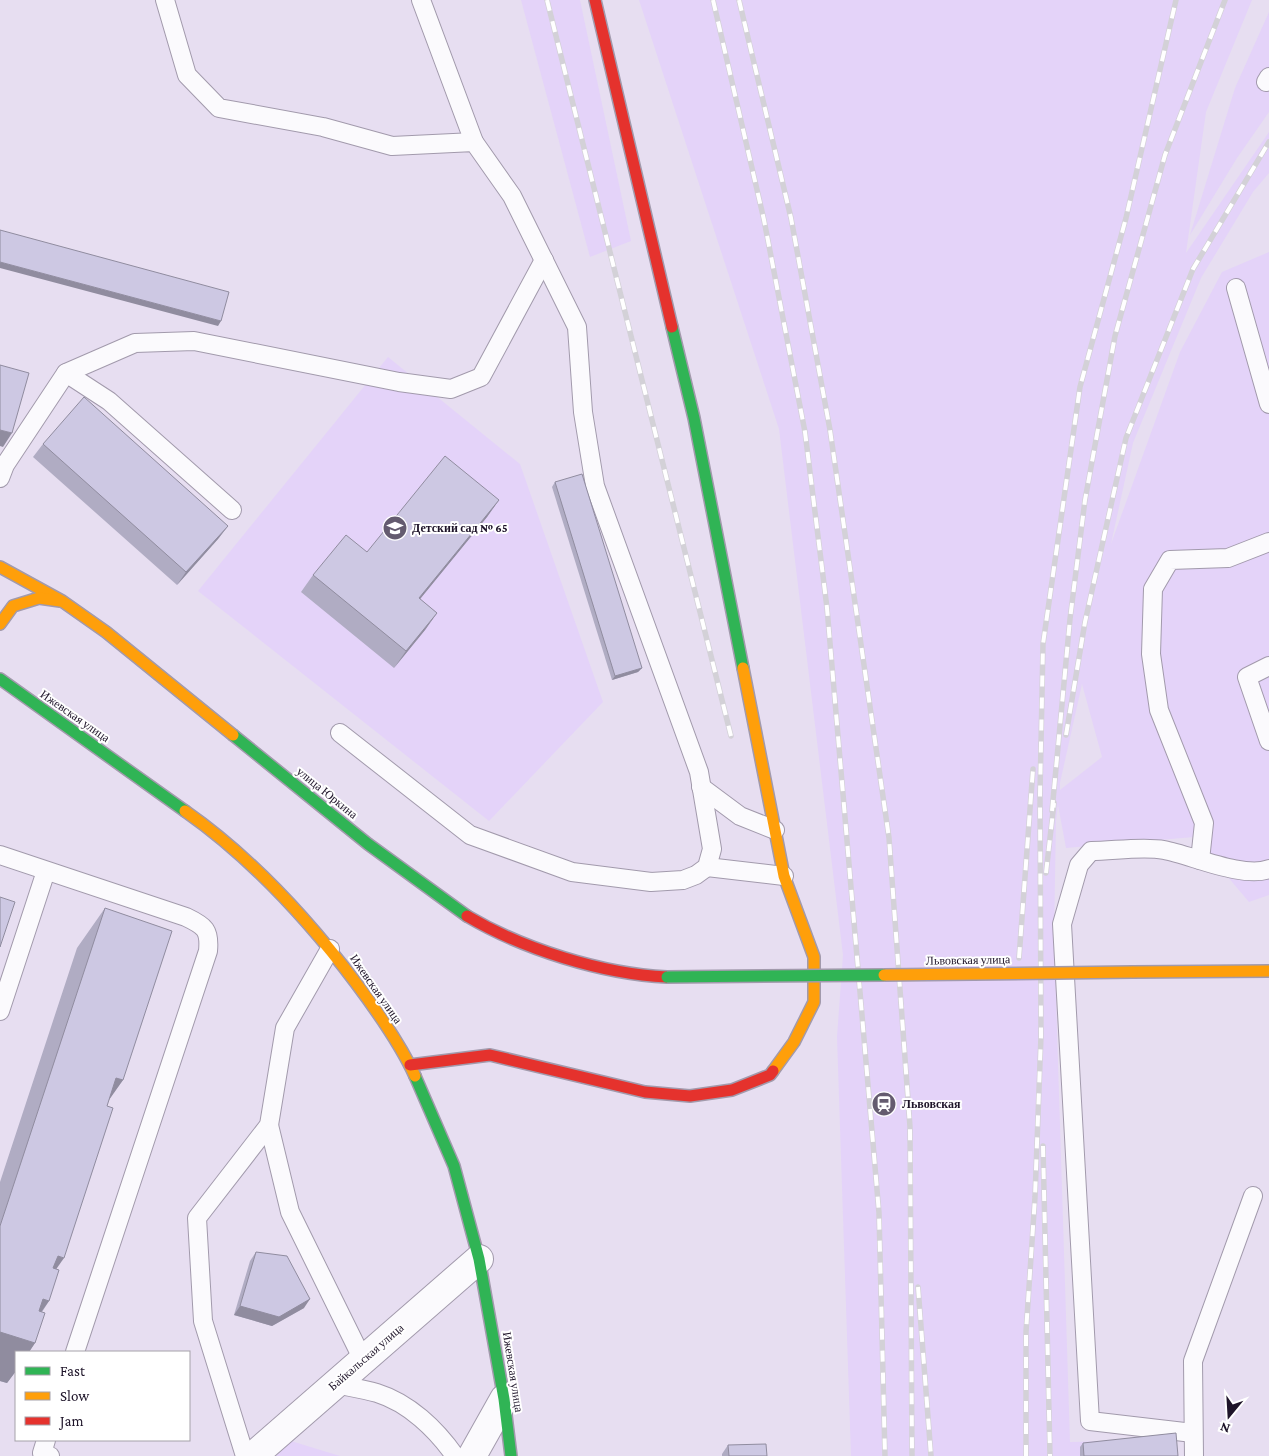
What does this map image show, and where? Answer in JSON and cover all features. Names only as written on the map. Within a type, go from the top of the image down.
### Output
[{"type":"street","points":[[410,1065],[490,1055],[645,1092],[690,1096],[732,1090],[770,1075],[794,1042],[814,1002],[814,957],[784,876],[694,418],[595,0]]},
{"type":"street","name":"улица Юркина","points":[[0,567],[62,601],[106,632],[389,860],[454,908],[490,929],[569,959],[642,976],[667,977]]},
{"type":"street","points":[[0,624],[13,606],[39,598],[62,601]]},
{"type":"street","name":"Ижевская улица","points":[[0,679],[200,821],[274,885],[330,949],[374,1006],[410,1065],[454,1166],[479,1259],[504,1398],[511,1456]]},
{"type":"street","name":"Львовская улица","points":[[667,977],[1269,971]]},
{"type":"street","name":"Байкальская улица","points":[[253,1456],[479,1259]]},
{"type":"street","points":[[472,1456],[504,1398]]},
{"type":"lane","points":[[165,0],[187,75],[219,108],[323,126],[392,146],[474,142]]},
{"type":"lane","points":[[340,733],[470,835],[572,872],[650,882],[684,880],[696,876],[707,867],[712,849],[699,772],[595,486],[583,412],[577,327],[512,196],[474,142],[421,0]]},
{"type":"lane","points":[[0,478],[5,465],[66,373],[135,343],[194,341],[399,382],[451,389],[481,377],[544,260]]},
{"type":"lane","points":[[1236,288],[1269,404]]},
{"type":"lane","points":[[66,373],[110,401],[232,510]]},
{"type":"lane","points":[[1200,860],[1204,823],[1159,710],[1151,654],[1153,590],[1170,560],[1228,558],[1269,542]]},
{"type":"lane","points":[[1269,666],[1247,677],[1269,741]]},
{"type":"lane","points":[[701,787],[740,816],[775,830]]},
{"type":"lane","points":[[1193,1433],[1090,1420],[1062,924],[1079,865],[1091,851],[1163,850],[1228,868],[1263,871],[1269,869]]},
{"type":"lane","points":[[0,855],[186,917],[202,924],[209,938],[205,961],[75,1351]]},
{"type":"lane","points":[[707,867],[784,876]]},
{"type":"lane","points":[[0,1011],[46,871]]},
{"type":"lane","points":[[330,949],[285,1028],[269,1125],[290,1212],[363,1360]]},
{"type":"lane","points":[[245,1456],[202,1321],[197,1218],[269,1125]]},
{"type":"lane","points":[[1194,1456],[1194,1361],[1253,1196]]},
{"type":"lane","points":[[335,1384],[378,1393],[405,1406],[430,1426],[455,1456]]},
{"type":"shaded area","points":[[521,0],[580,0],[631,241],[590,257]]},
{"type":"shaded area","points":[[639,0],[1252,0],[1206,112],[1186,253],[1269,132],[1269,173],[1253,192],[1201,278],[1133,443],[1111,544],[1180,352],[1222,272],[1269,252],[1269,895],[1249,902],[1194,837],[1066,848],[1058,805],[1056,820],[1054,936],[1070,1442],[1157,1440],[1158,1456],[851,1456],[837,1037],[843,955],[779,429]],"holes":[[[1082,684],[1102,757],[1060,790]]]},
{"type":"shaded area","points":[[1269,12],[1269,112],[1237,158],[1190,235],[1235,88]]},
{"type":"shaded area","name":"Детский сад № 65","points":[[388,357],[520,464],[603,702],[489,821],[198,591]]},
{"type":"shaded area","points":[[291,1441],[340,1456],[276,1456]]},
{"type":"building","points":[[0,230],[229,292],[221,321],[0,262]]},
{"type":"building","points":[[0,365],[29,373],[12,433],[0,430]]},
{"type":"building","points":[[84,397],[228,526],[186,572],[43,444]]},
{"type":"building","points":[[445,456],[499,500],[419,598],[437,613],[406,651],[313,575],[346,535],[367,552]]},
{"type":"building","points":[[582,474],[642,668],[615,676],[555,482]]},
{"type":"building","points":[[0,897],[15,902],[0,947]]},
{"type":"building","points":[[105,908],[172,931],[123,1080],[116,1078],[107,1106],[113,1108],[64,1258],[58,1256],[53,1268],[59,1270],[49,1301],[43,1299],[39,1311],[45,1313],[35,1343],[0,1332],[0,1226]]},
{"type":"building","points":[[256,1252],[287,1256],[310,1299],[279,1317],[240,1306]]},
{"type":"building","points":[[1176,1433],[1178,1456],[1084,1456],[1083,1443]]},
{"type":"building","points":[[766,1444],[767,1456],[729,1456],[728,1445]]},
{"type":"railway","points":[[547,0],[731,736]]},
{"type":"railway","points":[[713,0],[764,220],[805,432],[827,608],[879,1213],[885,1456]]},
{"type":"railway","points":[[739,0],[791,218],[830,430],[889,838],[910,1127],[912,1456]]},
{"type":"railway","points":[[1026,1456],[1026,1332],[1035,1197],[1041,1036],[1040,794],[1043,644],[1080,387],[1126,218],[1176,0]]},
{"type":"railway","points":[[1052,811],[1070,619],[1085,500],[1115,336],[1165,155],[1225,0]]},
{"type":"railway","points":[[1066,735],[1085,622],[1126,438],[1193,269],[1269,142]]},
{"type":"railway","points":[[1019,958],[1033,769]]},
{"type":"railway","points":[[1046,873],[1054,803]]},
{"type":"railway","points":[[1043,1146],[1050,1456]]},
{"type":"railway","points":[[918,1287],[931,1456]]},
{"type":"traffic: fast","points":[[672,327],[694,418],[743,668]]},
{"type":"traffic: fast","points":[[0,679],[185,811]]},
{"type":"traffic: fast","points":[[233,735],[368,844],[467,916]]},
{"type":"traffic: fast","points":[[667,977],[884,975]]},
{"type":"traffic: fast","points":[[415,1076],[454,1166],[479,1259],[504,1399],[511,1456]]},
{"type":"traffic: slow","points":[[0,567],[62,601],[106,632],[233,735]]},
{"type":"traffic: slow","points":[[0,624],[13,606],[39,598],[60,601]]},
{"type":"traffic: slow","points":[[743,668],[784,876],[814,957],[814,1002],[794,1042],[773,1071]]},
{"type":"traffic: slow","points":[[185,811],[210,829],[256,869],[318,935],[380,1016],[415,1076]]},
{"type":"traffic: slow","points":[[1132,972],[1269,971]]},
{"type":"traffic: slow","points":[[884,975],[1132,972]]},
{"type":"traffic: jam","points":[[595,0],[672,327]]},
{"type":"traffic: jam","points":[[467,916],[513,939],[564,958],[616,971],[667,977]]},
{"type":"traffic: jam","points":[[410,1065],[490,1055],[645,1092],[690,1096],[732,1090],[770,1075],[773,1071]]},
{"type":"place","name":"Детский сад № 65","points":[[395,528]]},
{"type":"place","name":"Львовская","points":[[884,1104]]}]
